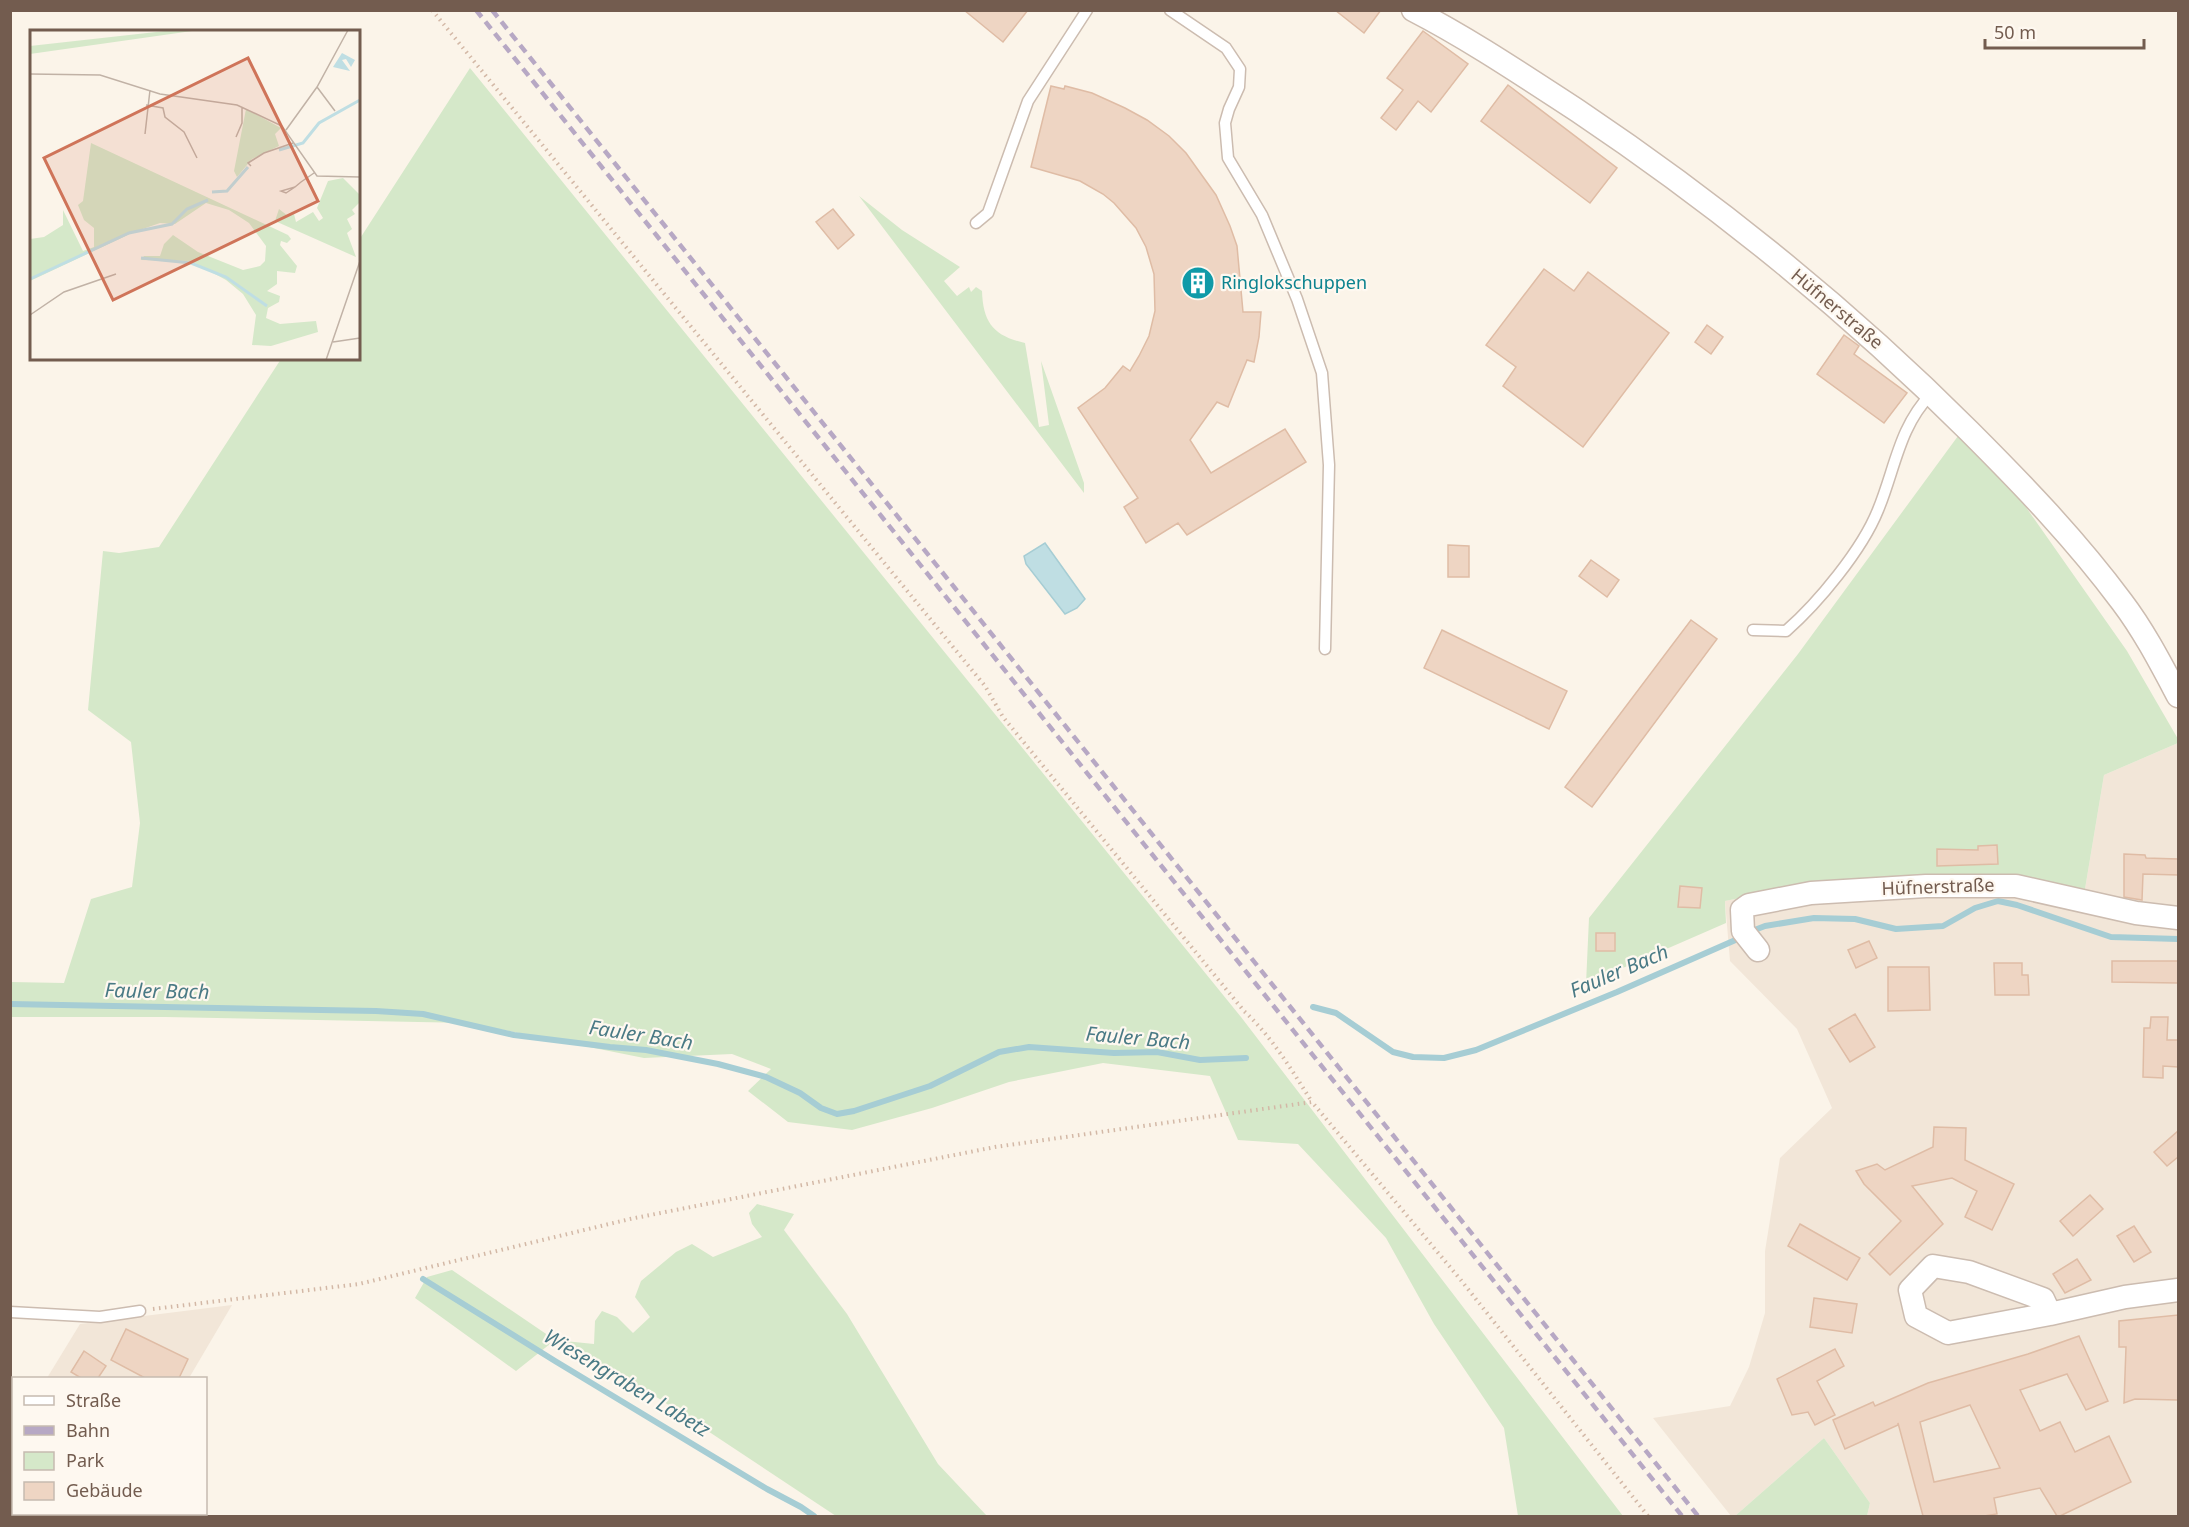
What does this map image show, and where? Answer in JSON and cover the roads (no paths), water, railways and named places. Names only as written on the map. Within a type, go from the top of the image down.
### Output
[{"type":"street","name":"Hüfnerstraße","points":[[1413,10],[1509,66],[1666,171],[1739,226],[1866,332],[2038,502],[2101,575],[2139,627],[2178,696]]},
{"type":"street","name":"Hüfnerstraße","points":[[1758,950],[1743,931],[1742,910],[1749,905],[1811,893],[1926,886],[2016,885],[2136,913],[2178,918]]},
{"type":"street","points":[[2050,1314],[2043,1299],[1969,1272],[1942,1267],[1933,1266],[1910,1290],[1916,1316],[1948,1333],[2050,1314],[2125,1297],[2178,1290]]},
{"type":"lane","points":[[976,223],[988,213],[1028,101],[1087,10]]},
{"type":"lane","points":[[1170,10],[1226,48],[1240,69],[1239,87],[1225,123],[1228,158],[1262,215],[1297,299],[1322,373],[1329,465],[1324,649]]},
{"type":"lane","points":[[1753,630],[1786,631],[1809,611],[1863,541],[1878,512],[1906,428],[1918,407],[1931,394]]},
{"type":"lane","points":[[10,1312],[100,1317],[140,1311]]},
{"type":"water","points":[[1045,543],[1085,599],[1077,608],[1065,614],[1026,564],[1024,556]]},
{"type":"waterway","name":"Fauler Bach","points":[[1752,931],[1765,926],[1814,918],[1855,919],[1896,929],[1943,926],[1975,908],[1998,901],[2017,905],[2111,937],[2178,939]]},
{"type":"waterway","name":"Fauler Bach","points":[[1313,1007],[1336,1013],[1393,1052],[1413,1057],[1444,1058],[1476,1050],[1740,938]]},
{"type":"waterway","name":"Fauler Bach","points":[[10,1004],[376,1011],[423,1014],[514,1035],[646,1050],[718,1064],[766,1077],[800,1093],[821,1108],[837,1114],[854,1111],[930,1086],[999,1052],[1029,1047],[1114,1053],[1157,1052],[1200,1060],[1246,1058]]},
{"type":"waterway","name":"Wiesengraben Labetz","points":[[423,1279],[814,1516]]},
{"type":"railway","points":[[476,10],[1682,1516]]},
{"type":"railway","points":[[492,10],[1698,1516]]},
{"type":"place","name":"Ringlokschuppen","points":[[1198,283]]}]
